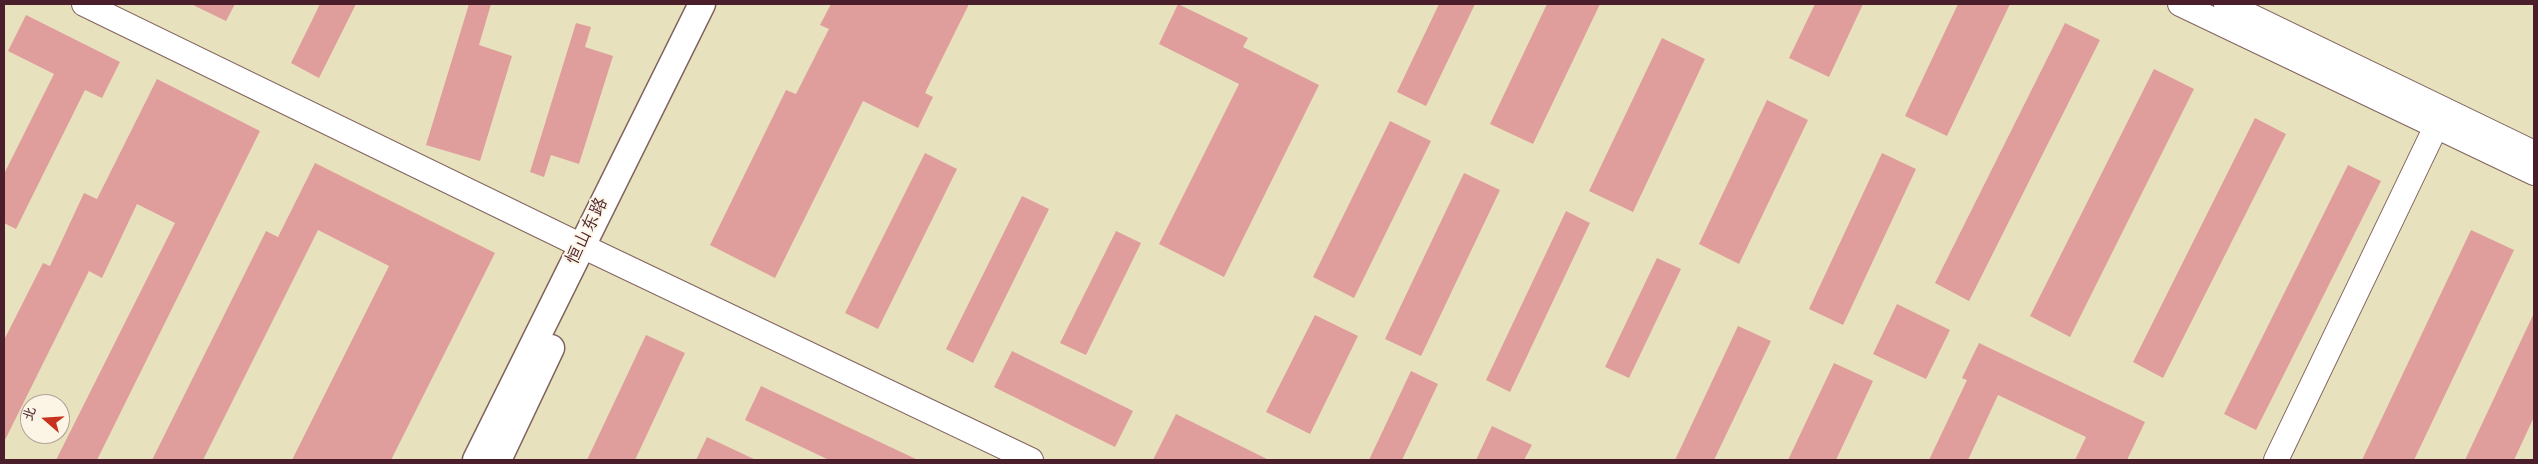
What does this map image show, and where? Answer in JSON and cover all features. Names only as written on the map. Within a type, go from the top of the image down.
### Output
[{"type":"main road","name":"恒山东路","points":[[498,460],[590,249],[702,4]]},
{"type":"main road","name":"恒山东路","points":[[476,460],[590,249],[718,4]]},
{"type":"street","points":[[84,4],[1031,460]]},
{"type":"street","points":[[2180,4],[2447,122],[2534,153]]},
{"type":"street","points":[[2226,4],[2447,122],[2534,174]]},
{"type":"street","points":[[2276,460],[2447,122]]},
{"type":"street","points":[[2294,460],[2447,122]]},
{"type":"building","points":[[191,4],[235,4],[226,21]]},
{"type":"building","points":[[320,4],[356,4],[319,78],[291,63]]},
{"type":"building","points":[[469,4],[491,4],[479,45],[512,56],[480,161],[426,145]]},
{"type":"building","points":[[831,4],[969,4],[925,93],[933,97],[918,128],[863,101],[775,278],[710,245],[786,90],[796,94],[829,29],[820,25]]},
{"type":"building","points":[[1178,4],[1248,38],[1243,47],[1319,85],[1224,277],[1159,244],[1239,84],[1159,44]]},
{"type":"building","points":[[1439,4],[1475,4],[1426,106],[1397,92]]},
{"type":"building","points":[[1547,4],[1600,4],[1533,144],[1490,124]]},
{"type":"building","points":[[1815,4],[1863,4],[1829,77],[1789,58]]},
{"type":"building","points":[[1958,4],[2010,4],[1947,136],[1905,116]]},
{"type":"building","points":[[26,15],[120,62],[102,98],[85,90],[16,229],[4,223],[4,174],[54,74],[8,51]]},
{"type":"building","points":[[576,23],[591,27],[585,47],[613,56],[579,164],[551,155],[544,177],[530,172]]},
{"type":"building","points":[[2065,23],[2100,40],[1969,301],[1935,283]]},
{"type":"building","points":[[1662,38],[1705,59],[1633,212],[1589,191]]},
{"type":"building","points":[[2154,69],[2194,89],[2070,337],[2030,316]]},
{"type":"building","points":[[157,79],[260,131],[97,460],[56,460],[64,444],[70,444],[70,432],[175,223],[137,204],[102,278],[89,271],[28,394],[20,394],[20,410],[4,442],[4,340],[43,263],[50,266],[84,193],[97,199]]},
{"type":"building","points":[[1767,100],[1808,120],[1739,264],[1699,244]]},
{"type":"building","points":[[2255,118],[2286,134],[2163,378],[2133,362]]},
{"type":"building","points":[[1390,121],[1431,141],[1354,298],[1313,277]]},
{"type":"building","points":[[925,153],[957,169],[878,329],[845,313]]},
{"type":"building","points":[[1882,153],[1916,169],[1843,325],[1809,309]]},
{"type":"building","points":[[315,163],[495,253],[391,460],[292,460],[389,266],[318,230],[203,460],[152,460],[266,231],[278,237]]},
{"type":"building","points":[[2348,165],[2381,181],[2256,430],[2224,414]]},
{"type":"building","points":[[1464,173],[1500,190],[1421,356],[1385,339]]},
{"type":"building","points":[[1022,196],[1049,209],[973,363],[946,349]]},
{"type":"building","points":[[1566,211],[1590,223],[1510,392],[1486,380]]},
{"type":"building","points":[[2471,230],[2514,250],[2414,460],[2362,460]]},
{"type":"building","points":[[1116,231],[1141,243],[1086,355],[1060,343]]},
{"type":"building","points":[[1657,258],[1681,269],[1629,378],[1605,367]]},
{"type":"building","points":[[1897,304],[1950,330],[1926,379],[1873,354]]},
{"type":"building","points":[[2534,313],[2534,417],[2514,460],[2465,460]]},
{"type":"building","points":[[1315,315],[1358,336],[1310,434],[1266,412]]},
{"type":"building","points":[[1738,326],[1771,341],[1714,460],[1675,460]]},
{"type":"building","points":[[646,335],[685,353],[635,460],[587,460]]},
{"type":"building","points":[[1979,343],[2145,422],[2127,460],[2075,460],[2086,437],[1998,395],[1968,460],[1929,460],[1967,380],[1962,378]]},
{"type":"building","points":[[1012,351],[1133,411],[1115,447],[994,387]]},
{"type":"building","points":[[1834,363],[1873,381],[1836,460],[1788,460]]},
{"type":"building","points":[[1411,371],[1438,384],[1402,460],[1369,460]]},
{"type":"building","points":[[761,386],[918,460],[829,460],[745,420]]},
{"type":"building","points":[[1176,414],[1269,460],[1153,460]]},
{"type":"building","points":[[1492,426],[1532,445],[1524,460],[1476,460]]},
{"type":"building","points":[[707,437],[756,460],[696,460]]}]
